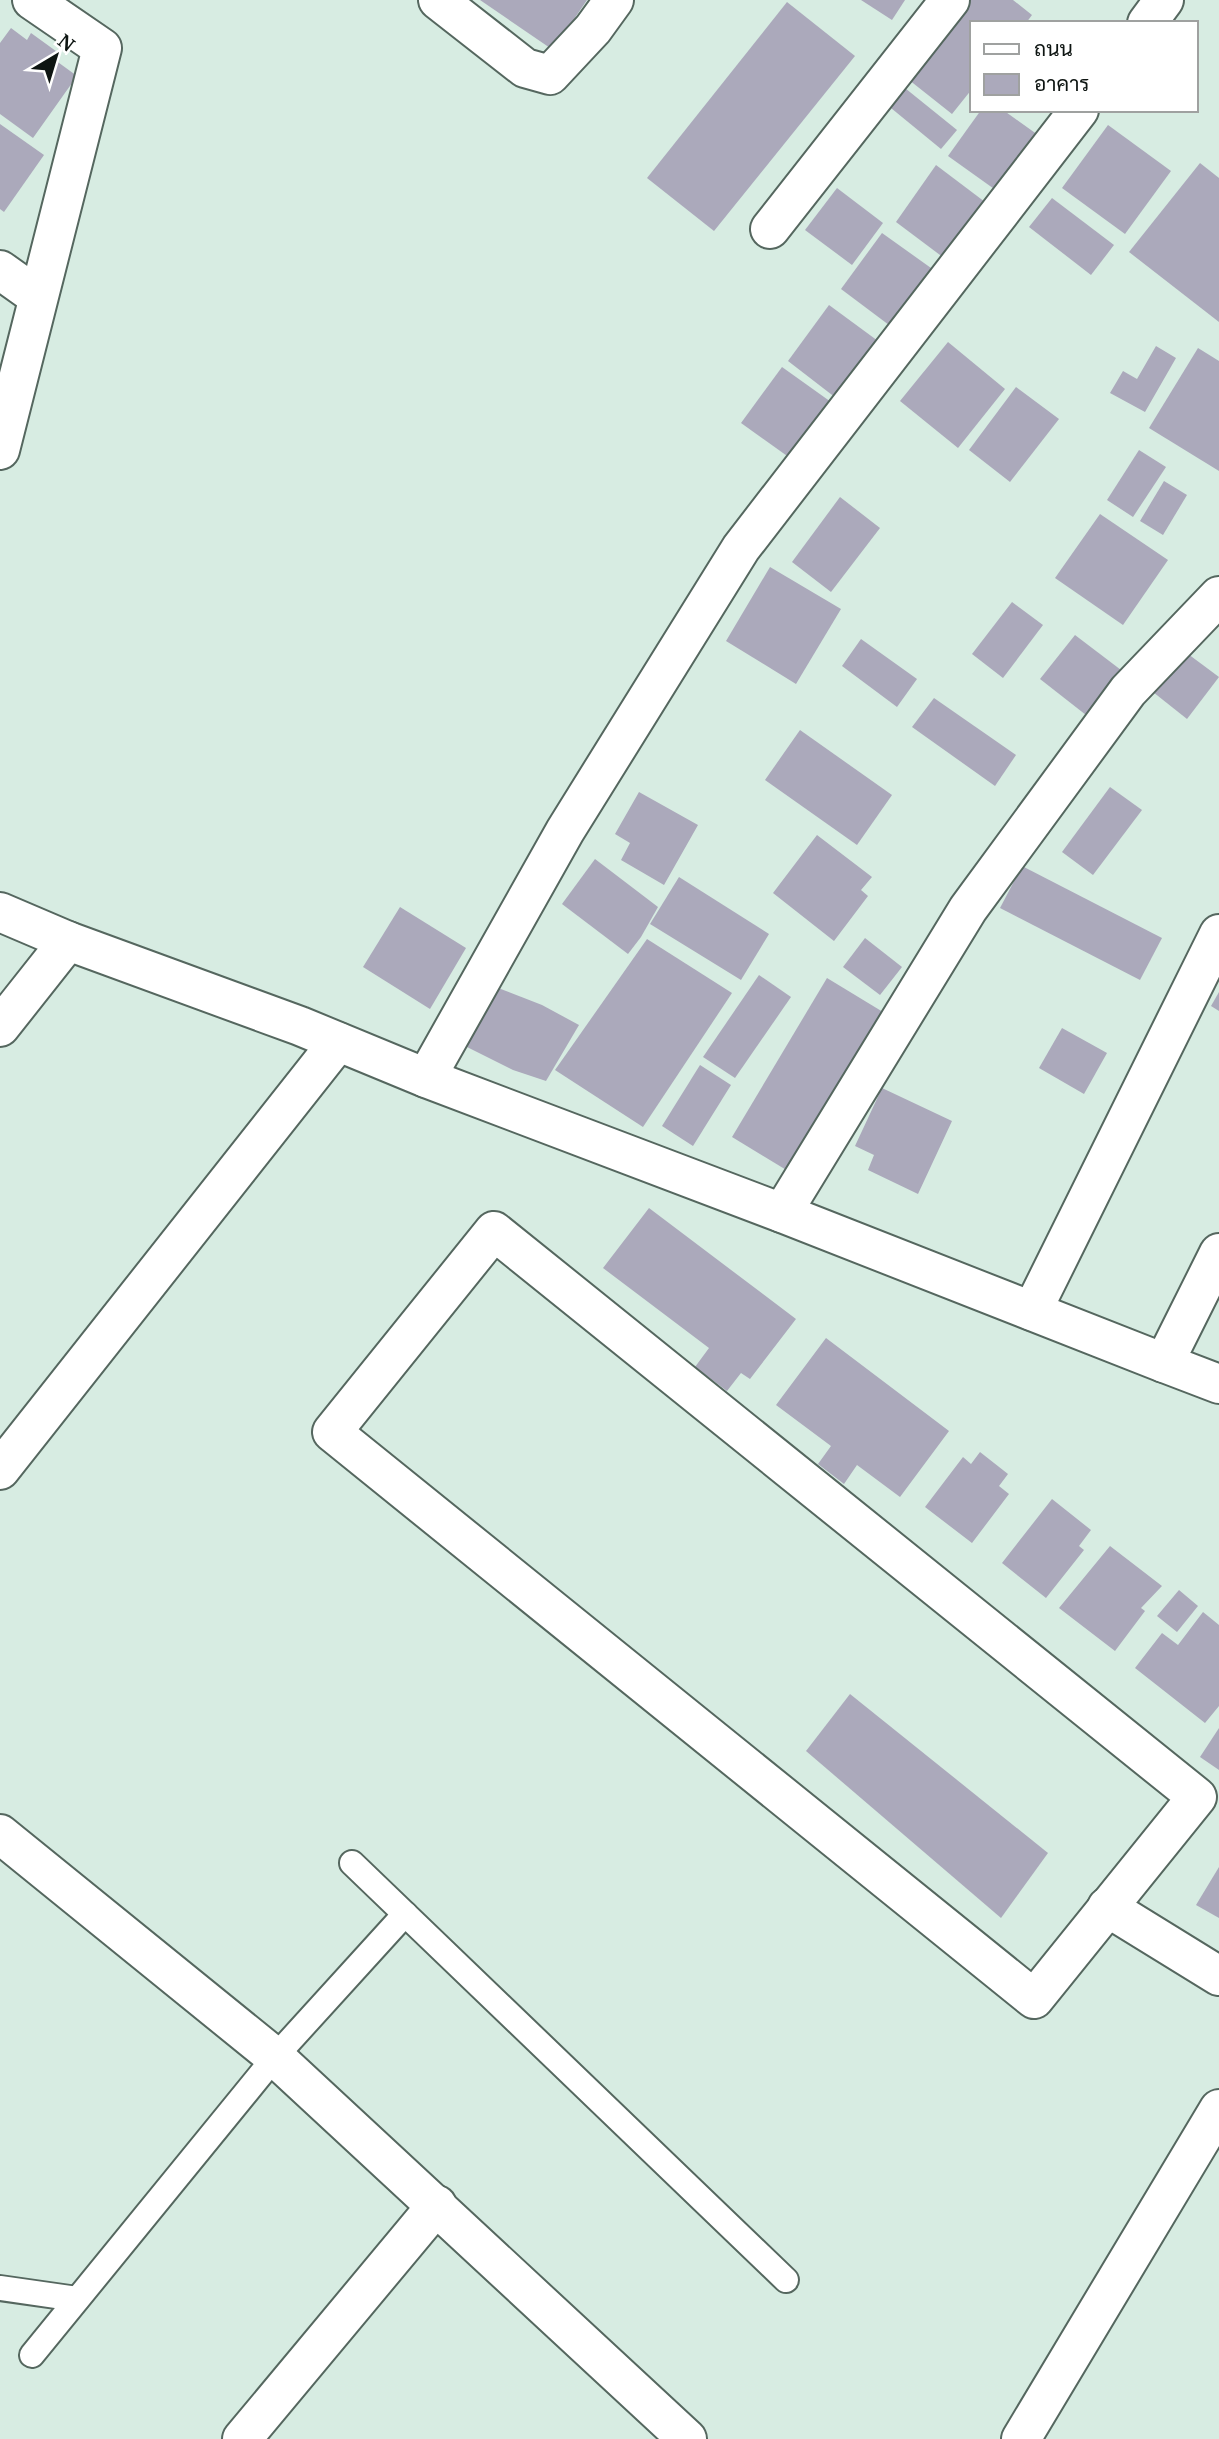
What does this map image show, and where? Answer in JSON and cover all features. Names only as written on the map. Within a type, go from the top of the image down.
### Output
[{"type":"street","points":[[0,450],[102,48],[32,0]]},
{"type":"street","points":[[438,0],[525,68],[550,75],[593,29],[614,0]]},
{"type":"street","points":[[770,229],[950,0]]},
{"type":"street","points":[[1148,21],[1164,0]]},
{"type":"street","points":[[426,1078],[565,831],[741,548],[1077,112]]},
{"type":"street","points":[[0,270],[38,298]]},
{"type":"street","points":[[782,1213],[968,909],[1129,691],[1219,596]]},
{"type":"street","points":[[0,912],[68,941],[338,1042],[1219,1384]]},
{"type":"street","points":[[1032,1311],[1219,934]]},
{"type":"street","points":[[0,1027],[68,941]]},
{"type":"street","points":[[0,1470],[338,1042]]},
{"type":"street","points":[[494,1231],[1197,1797],[1107,1907],[1034,1999],[332,1432],[494,1231]]},
{"type":"street","points":[[1164,1363],[1219,1253]]},
{"type":"street","points":[[0,1834],[275,2057],[437,2204],[687,2439]]},
{"type":"street","points":[[1107,1907],[1219,1976]]},
{"type":"street","points":[[1021,2439],[1219,2109]]},
{"type":"street","points":[[242,2439],[437,2204]]},
{"type":"lane","points":[[352,1863],[786,2280]]},
{"type":"lane","points":[[32,2355],[275,2057],[405,1914]]},
{"type":"lane","points":[[0,2288],[77,2299]]},
{"type":"building","points":[[480,0],[587,0],[553,50]]},
{"type":"building","points":[[861,0],[905,0],[892,20]]},
{"type":"building","points":[[957,0],[1013,0],[1032,15],[1028,21],[970,21],[970,92],[952,114],[899,72]]},
{"type":"building","points":[[787,2],[855,56],[714,231],[647,178]]},
{"type":"building","points":[[11,28],[27,40],[31,33],[60,54],[55,60],[77,76],[33,138],[0,114],[0,43]]},
{"type":"building","points":[[895,80],[957,130],[941,149],[880,99]]},
{"type":"building","points":[[980,112],[1006,112],[1038,135],[997,191],[948,156]]},
{"type":"building","points":[[0,124],[44,155],[4,212],[0,209]]},
{"type":"building","points":[[1108,125],[1171,171],[1125,234],[1062,188]]},
{"type":"building","points":[[1200,163],[1219,178],[1219,322],[1129,252]]},
{"type":"building","points":[[936,165],[985,202],[944,258],[896,222]]},
{"type":"building","points":[[837,188],[883,223],[852,265],[805,230]]},
{"type":"building","points":[[1052,198],[1114,245],[1091,275],[1029,227]]},
{"type":"building","points":[[882,233],[931,268],[889,325],[841,289]]},
{"type":"building","points":[[829,305],[878,341],[836,398],[788,361]]},
{"type":"building","points":[[948,342],[1005,389],[958,448],[900,401]]},
{"type":"building","points":[[1156,346],[1176,358],[1145,412],[1110,393],[1123,371],[1137,379]]},
{"type":"building","points":[[1198,348],[1219,361],[1219,471],[1149,428]]},
{"type":"building","points":[[782,367],[831,402],[790,458],[741,423]]},
{"type":"building","points":[[1016,387],[1059,419],[1010,482],[969,450]]},
{"type":"building","points":[[1139,450],[1166,467],[1133,517],[1107,500]]},
{"type":"building","points":[[1164,481],[1187,495],[1163,535],[1140,521]]},
{"type":"building","points":[[840,497],[880,528],[831,592],[792,562]]},
{"type":"building","points":[[1100,514],[1168,560],[1123,625],[1055,578]]},
{"type":"building","points":[[770,567],[841,609],[796,684],[726,641]]},
{"type":"building","points":[[1012,602],[1043,625],[1003,678],[972,654]]},
{"type":"building","points":[[1075,635],[1121,670],[1086,715],[1040,679]]},
{"type":"building","points":[[861,639],[917,679],[897,707],[842,666]]},
{"type":"building","points":[[1184,651],[1219,677],[1187,719],[1153,692]]},
{"type":"building","points":[[934,698],[1016,755],[995,786],[912,727]]},
{"type":"building","points":[[800,730],[892,795],[857,845],[765,780]]},
{"type":"building","points":[[1110,787],[1142,810],[1093,875],[1062,852]]},
{"type":"building","points":[[639,792],[698,825],[664,885],[621,860],[630,843],[615,834]]},
{"type":"building","points":[[817,835],[872,877],[861,890],[868,896],[834,941],[773,893]]},
{"type":"building","points":[[595,859],[658,907],[628,954],[562,904]]},
{"type":"building","points":[[1022,866],[1162,938],[1140,980],[1000,908]]},
{"type":"building","points":[[679,877],[769,934],[741,980],[650,924]]},
{"type":"building","points":[[400,907],[466,948],[430,1009],[363,967]]},
{"type":"building","points":[[865,938],[902,967],[880,995],[843,967]]},
{"type":"building","points":[[647,939],[732,993],[643,1127],[555,1070]]},
{"type":"building","points":[[759,975],[791,997],[735,1078],[703,1057]]},
{"type":"building","points":[[827,978],[883,1012],[788,1171],[732,1137]]},
{"type":"building","points":[[493,986],[542,1005],[579,1025],[546,1081],[513,1070],[465,1046]]},
{"type":"building","points":[[1219,992],[1219,1011],[1211,1006]]},
{"type":"building","points":[[1062,1028],[1107,1053],[1084,1094],[1039,1068]]},
{"type":"building","points":[[700,1065],[731,1085],[693,1146],[662,1126]]},
{"type":"building","points":[[882,1088],[952,1121],[918,1194],[868,1170],[874,1155],[855,1146]]},
{"type":"building","points":[[649,1208],[796,1319],[750,1379],[741,1373],[727,1391],[695,1367],[709,1348],[603,1268]]},
{"type":"building","points":[[826,1338],[949,1431],[900,1497],[857,1465],[844,1484],[818,1464],[831,1446],[776,1405]]},
{"type":"building","points":[[980,1452],[1008,1474],[999,1486],[1009,1494],[972,1543],[925,1507],[963,1457],[971,1464]]},
{"type":"building","points":[[1052,1499],[1091,1530],[1079,1546],[1084,1550],[1046,1598],[1002,1563]]},
{"type":"building","points":[[1110,1546],[1162,1586],[1141,1608],[1145,1611],[1115,1651],[1059,1608]]},
{"type":"building","points":[[1179,1590],[1198,1606],[1177,1632],[1157,1616]]},
{"type":"building","points":[[1203,1612],[1219,1625],[1219,1706],[1205,1723],[1135,1668],[1162,1633],[1178,1645]]},
{"type":"building","points":[[850,1694],[1048,1853],[1001,1918],[806,1751]]},
{"type":"building","points":[[1219,1728],[1219,1770],[1200,1757]]},
{"type":"building","points":[[1219,1867],[1219,1918],[1196,1905]]}]
